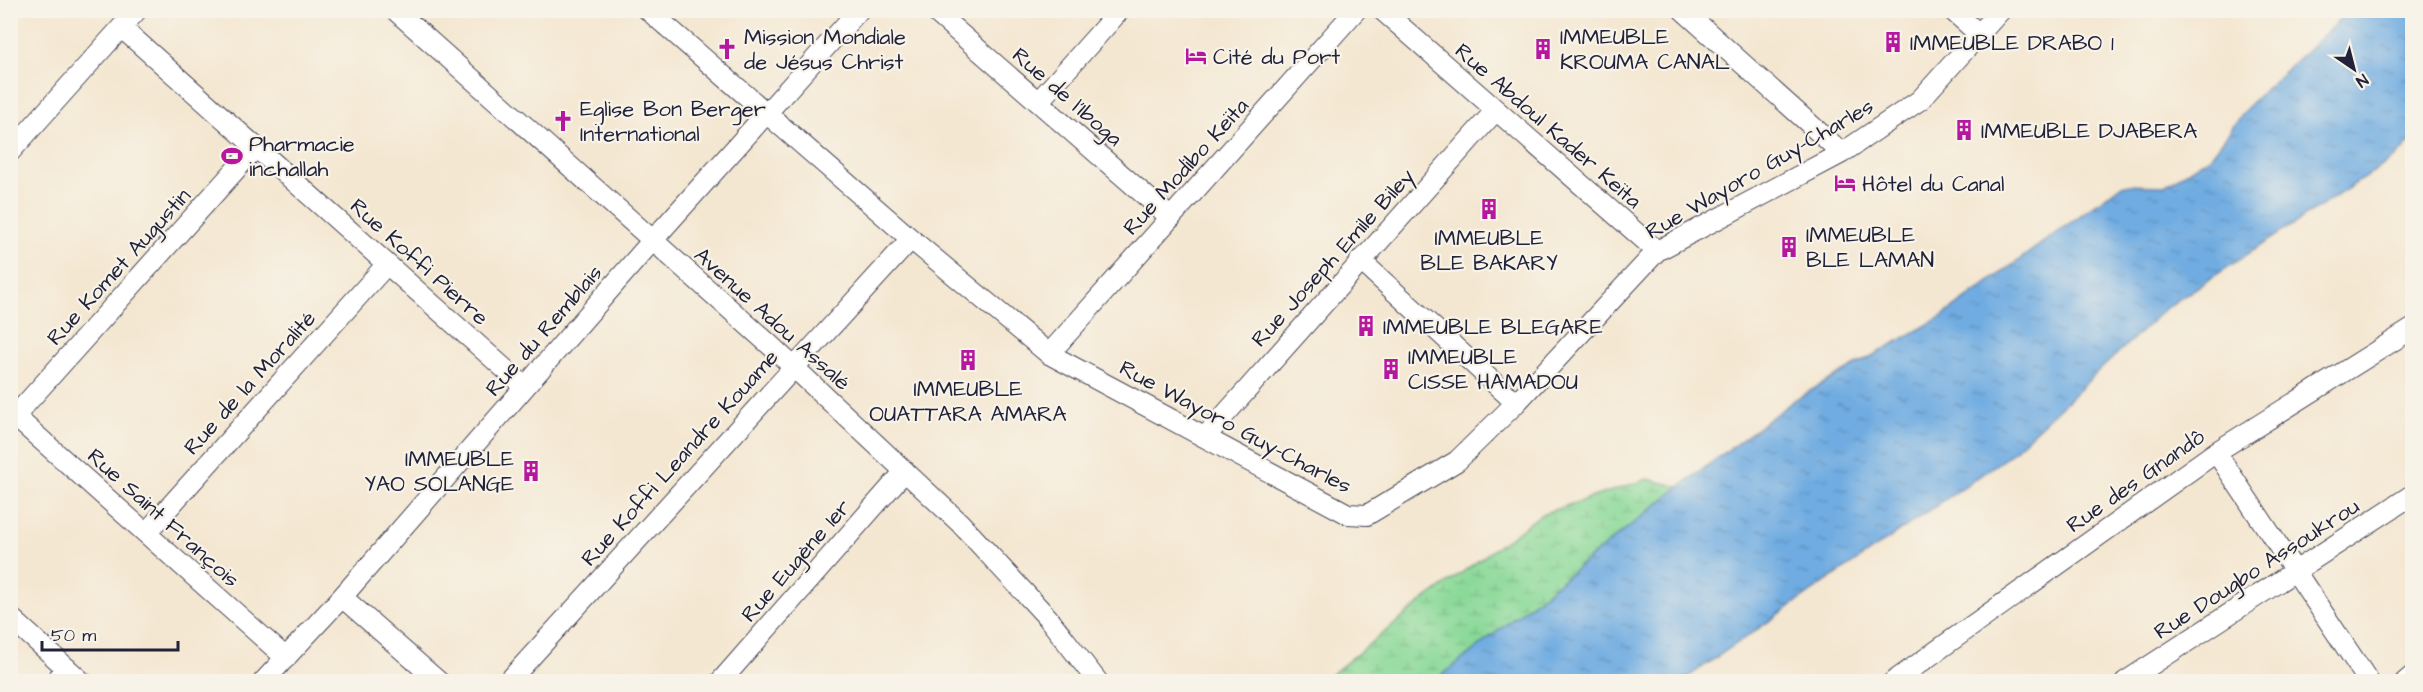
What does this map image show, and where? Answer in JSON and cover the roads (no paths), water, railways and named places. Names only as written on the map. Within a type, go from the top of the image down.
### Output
[{"type":"street","points":[[10,152],[137,10]]},
{"type":"street","name":"Avenue Adou Assalé","points":[[395,10],[528,126],[652,242],[793,366],[960,523],[1074,648],[1098,681]]},
{"type":"street","name":"Rue Wayoro Guy-Charles","points":[[648,10],[910,239],[1049,354],[1348,514],[1367,515],[1457,461],[1516,403],[1657,251],[1842,153],[1920,100],[2001,10]]},
{"type":"street","name":"Rue du Remblais","points":[[263,681],[342,597],[652,242],[859,10]]},
{"type":"street","name":"Rue de l'Iboga","points":[[933,10],[1171,218]]},
{"type":"street","points":[[1038,102],[1120,10]]},
{"type":"street","name":"Rue Modibo Keïta","points":[[1049,354],[1356,10]]},
{"type":"street","name":"Rue Abdoul Kader Keïta","points":[[1382,10],[1657,251]]},
{"type":"street","points":[[1683,10],[1842,153]]},
{"type":"street","points":[[1952,10],[1980,35]]},
{"type":"street","name":"Rue Koffi Pierre","points":[[122,28],[525,387]]},
{"type":"street","name":"Rue Joseph Emile Biley","points":[[1205,437],[1360,260],[1496,110]]},
{"type":"street","name":"Rue Komet Augustin","points":[[13,414],[256,147]]},
{"type":"street","name":"Rue Koffi Leandre Kouame","points":[[508,681],[910,239]]},
{"type":"street","points":[[1360,260],[1516,403]]},
{"type":"street","name":"Rue de la Moralité","points":[[146,533],[387,264]]},
{"type":"street","name":"Rue des Gnandô","points":[[1893,681],[2216,452],[2412,330]]},
{"type":"street","name":"Rue Saint François","points":[[13,414],[286,657]]},
{"type":"street","points":[[2216,452],[2368,681]]},
{"type":"street","name":"Rue Eugène 1er","points":[[720,681],[905,471]]},
{"type":"street","name":"Rue Dougbo Assoukrou","points":[[2125,681],[2412,495]]},
{"type":"street","points":[[342,597],[439,681]]},
{"type":"street","points":[[10,617],[61,675],[82,681]]},
{"type":"street","points":[[2405,681],[2412,676]]},
{"type":"water","points":[[2349,11],[2412,11],[2412,140],[2396,157],[2167,307],[2007,457],[1682,681],[1435,681],[1679,487],[1796,399],[1941,317],[2122,185],[2165,186],[2211,156],[2251,103]]},
{"type":"place","name":"IMMEUBLE DRABO 1","points":[[1893,42]]},
{"type":"place","name":"Mission Mondiale de Jésus Christ","points":[[727,49]]},
{"type":"place","name":"IMMEUBLE KROUMA CANAL","points":[[1543,49]]},
{"type":"place","name":"Cité du Port","points":[[1196,56]]},
{"type":"place","name":"Eglise Bon Berger International","points":[[563,121]]},
{"type":"place","name":"IMMEUBLE DJABERA","points":[[1964,130]]},
{"type":"place","name":"Pharmacie inchallah","points":[[232,156]]},
{"type":"place","name":"Hôtel du Canal","points":[[1845,183]]},
{"type":"place","name":"IMMEUBLE BLE BAKARY","points":[[1489,209]]},
{"type":"place","name":"IMMEUBLE BLE LAMAN","points":[[1789,247]]},
{"type":"place","name":"IMMEUBLE BLEGARE","points":[[1366,326]]},
{"type":"place","name":"IMMEUBLE OUATTARA AMARA","points":[[968,360]]},
{"type":"place","name":"IMMEUBLE CISSE HAMADOU","points":[[1391,369]]},
{"type":"place","name":"IMMEUBLE YAO SOLANGE","points":[[531,471]]}]
